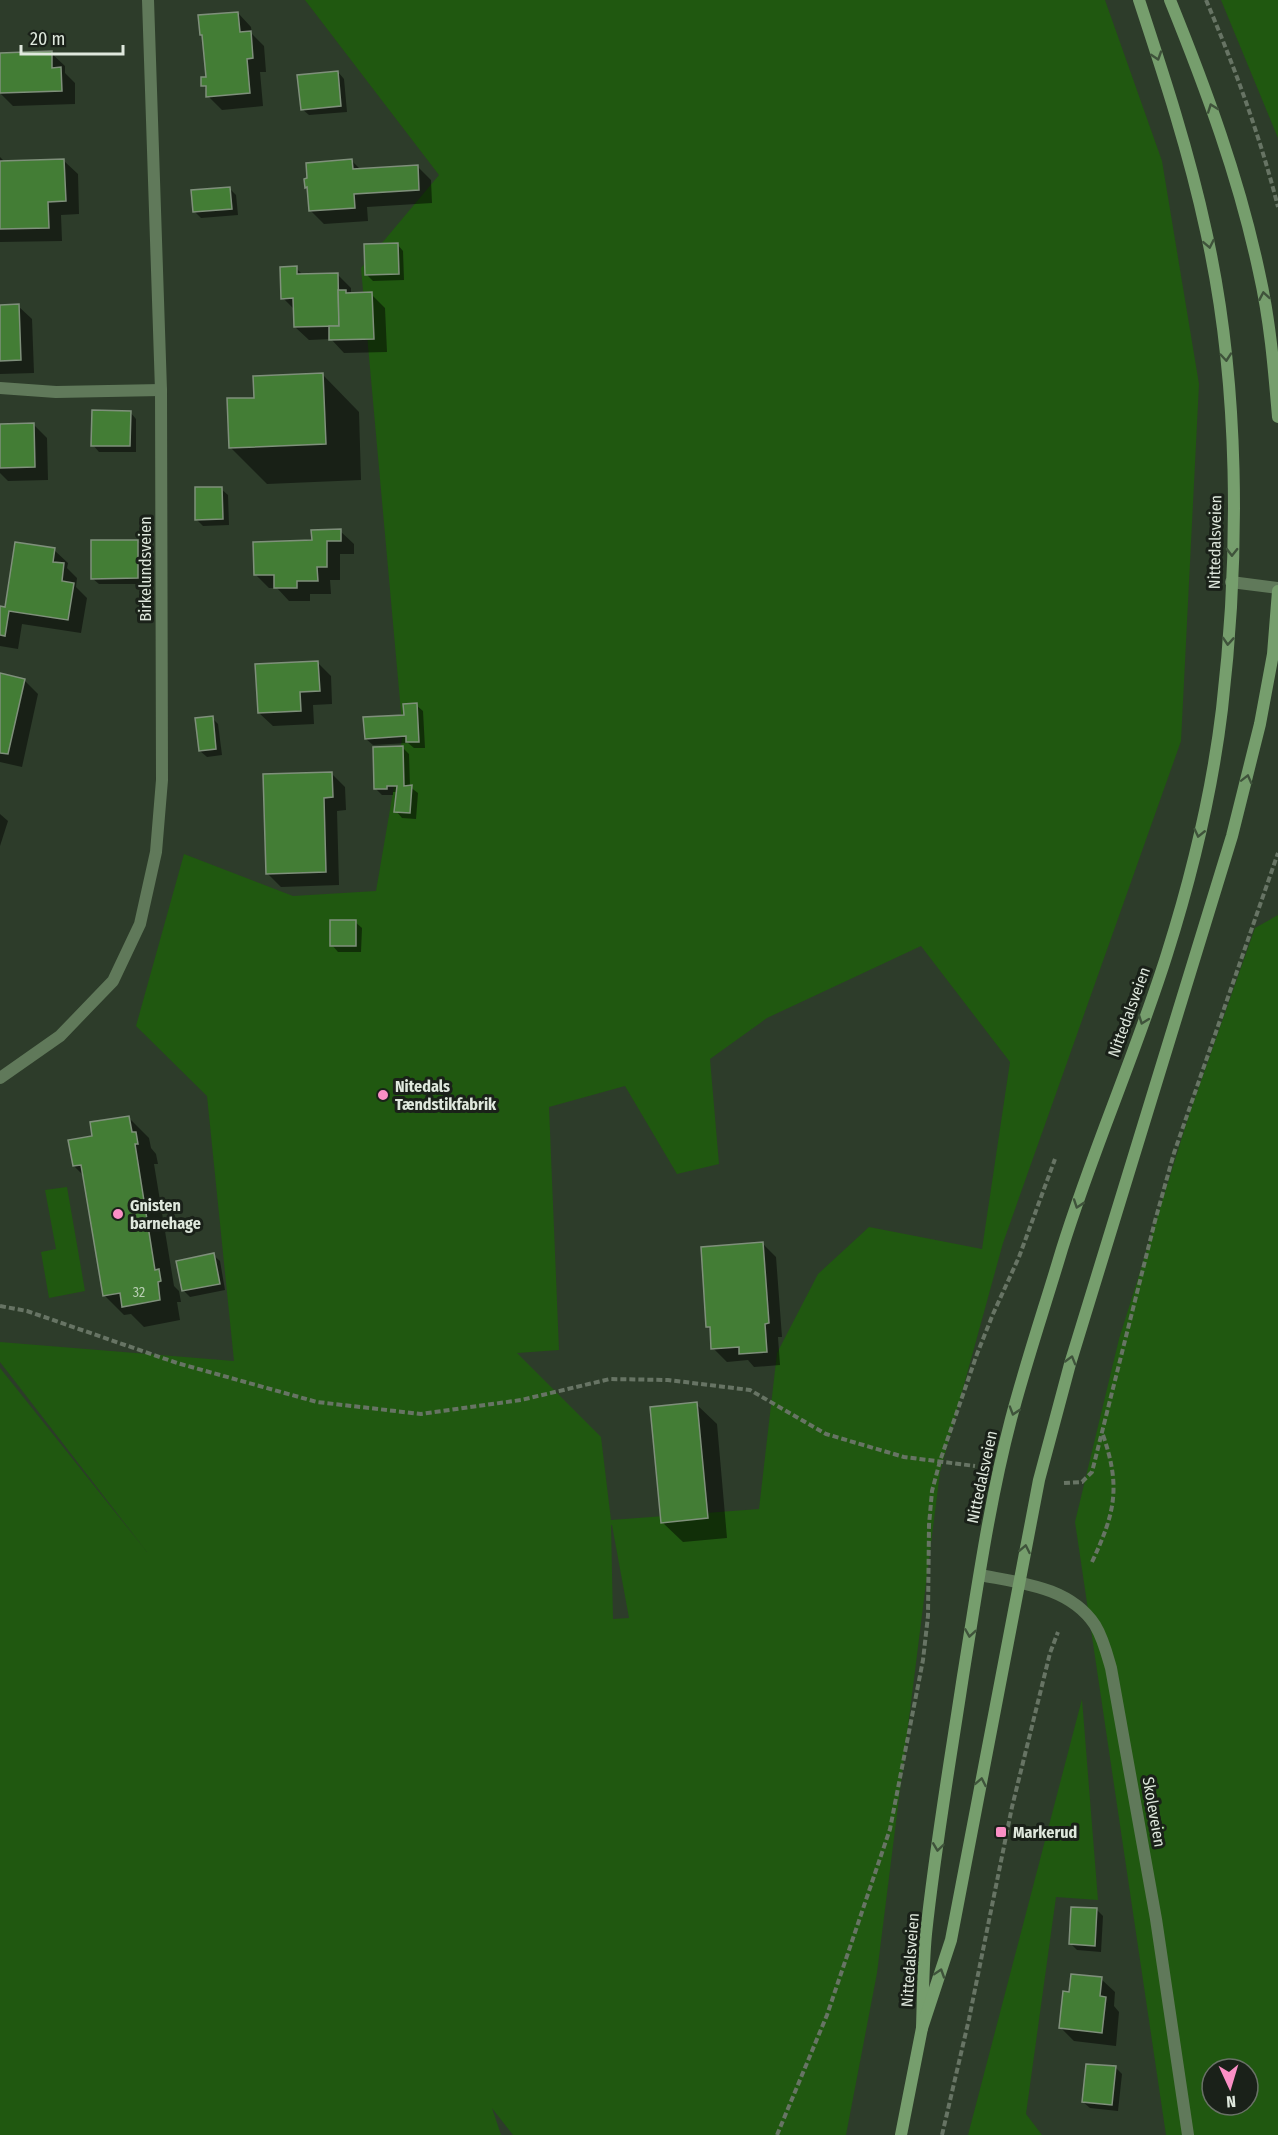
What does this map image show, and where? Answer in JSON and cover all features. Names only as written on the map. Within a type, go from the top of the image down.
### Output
[{"type":"main road","name":"Nittedalsveien","points":[[922,2028],[927,1927],[951,1750],[988,1521],[1011,1420],[1064,1243],[1167,957],[1201,828],[1220,724],[1231,582],[1233,458],[1224,337],[1216,278],[1202,212],[1181,131],[1139,0]]},
{"type":"main road","points":[[1170,0],[1217,122],[1245,214],[1260,273],[1270,334],[1278,417]]},
{"type":"main road","name":"Nittedalsveien","points":[[901,2135],[922,2028],[951,1940],[1039,1480],[1070,1364],[1233,836],[1260,724],[1273,654],[1278,589]]},
{"type":"street","name":"Birkelundsveien","points":[[0,1078],[60,1036],[113,981],[140,924],[156,852],[162,780],[161,390],[148,0]]},
{"type":"street","points":[[0,388],[56,392],[161,390]]},
{"type":"street","points":[[1231,582],[1278,589]]},
{"type":"street","name":"Skoleveien","points":[[980,1575],[1058,1594],[1073,1602],[1096,1626],[1107,1653],[1112,1668],[1156,1918],[1188,2135]]},
{"type":"path","points":[[1206,0],[1250,112],[1278,207]]},
{"type":"path","points":[[1064,1483],[1082,1482],[1092,1472],[1174,1153],[1278,853]]},
{"type":"path","points":[[777,2135],[827,2015],[890,1829],[923,1660],[928,1616],[928,1525],[932,1491],[940,1461],[977,1354],[1019,1257],[1055,1159]]},
{"type":"path","points":[[0,1306],[27,1311],[177,1363],[317,1402],[421,1414],[521,1400],[610,1379],[668,1380],[750,1390],[826,1434],[904,1457],[977,1467]]},
{"type":"path","points":[[1092,1562],[1104,1534],[1115,1488],[1111,1457],[1103,1434]]},
{"type":"path","points":[[942,2135],[969,2019],[1012,1807],[1050,1653],[1058,1632]]},
{"type":"green space","points":[[305,0],[1105,0],[1162,161],[1199,384],[1181,741],[1003,1243],[940,1472],[877,1973],[846,2135],[513,2135],[492,2108],[501,2135],[0,2135],[0,1368],[147,1552],[0,1362],[0,1342],[234,1361],[207,1096],[136,1026],[184,854],[293,896],[376,891],[403,734],[361,268],[439,175]],"holes":[[[921,946],[1010,1062],[982,1249],[869,1227],[818,1274],[777,1353],[759,1509],[611,1520],[601,1437],[517,1353],[559,1350],[549,1107],[625,1086],[677,1174],[719,1164],[710,1059],[767,1018]],[[612,1525],[629,1618],[613,1619]]]},
{"type":"green space","points":[[1221,0],[1278,0],[1278,138]]},
{"type":"green space","points":[[1278,915],[1278,2135],[1166,2135],[1075,1522],[1119,1339],[1189,1115],[1255,928]]},
{"type":"green space","points":[[67,1187],[85,1291],[49,1298],[41,1252],[56,1249],[45,1190]]},
{"type":"green space","points":[[1082,1699],[1098,1900],[1056,1897],[1026,2114],[1042,2135],[968,2135]]},
{"type":"building","points":[[238,12],[240,32],[251,31],[253,58],[247,59],[250,93],[206,97],[206,86],[201,86],[201,77],[206,77],[198,15]]},
{"type":"building","points":[[52,51],[52,68],[61,67],[62,91],[0,93],[0,53]]},
{"type":"building","points":[[338,71],[341,106],[301,110],[297,75]]},
{"type":"building","points":[[64,159],[66,201],[48,202],[49,228],[0,229],[0,161]]},
{"type":"building","points":[[352,159],[353,169],[418,165],[419,190],[354,194],[355,208],[309,211],[304,179],[307,178],[306,163]]},
{"type":"building","points":[[230,187],[232,209],[193,212],[191,190]]},
{"type":"building","points":[[398,243],[399,274],[365,275],[364,244]]},
{"type":"building","points":[[297,266],[297,274],[338,273],[339,326],[294,327],[293,298],[281,299],[280,267]]},
{"type":"building","points":[[338,290],[346,290],[346,293],[372,292],[374,339],[329,340],[329,326],[339,326]]},
{"type":"building","points":[[19,304],[21,360],[0,361],[0,305]]},
{"type":"building","points":[[323,373],[326,444],[229,448],[227,398],[254,398],[253,376]]},
{"type":"building","points":[[92,410],[131,411],[130,446],[91,446]]},
{"type":"building","points":[[34,423],[35,467],[0,468],[0,424]]},
{"type":"building","points":[[195,487],[222,487],[223,519],[195,520]]},
{"type":"building","points":[[341,529],[341,541],[327,541],[327,567],[317,567],[318,581],[297,581],[297,588],[274,588],[274,575],[254,575],[253,542],[312,540],[311,530]]},
{"type":"building","points":[[91,540],[138,540],[138,578],[91,579]]},
{"type":"building","points":[[15,542],[55,548],[53,562],[64,563],[62,581],[74,583],[68,620],[9,611],[5,636],[0,635],[0,606],[5,607]]},
{"type":"building","points":[[318,661],[320,691],[300,692],[301,711],[258,713],[255,664]]},
{"type":"building","points":[[0,673],[25,679],[8,754],[0,753]]},
{"type":"building","points":[[417,703],[419,742],[406,742],[406,736],[365,739],[363,717],[404,715],[403,704]]},
{"type":"building","points":[[213,716],[216,749],[199,751],[195,718]]},
{"type":"building","points":[[403,746],[404,786],[412,785],[410,813],[394,812],[397,786],[374,789],[373,747]]},
{"type":"building","points":[[332,772],[333,797],[324,798],[326,872],[266,874],[263,774]]},
{"type":"building","points":[[330,920],[356,920],[356,946],[330,946]]},
{"type":"building","points":[[129,1116],[132,1132],[136,1132],[138,1144],[135,1144],[155,1270],[159,1269],[161,1281],[158,1282],[160,1300],[122,1307],[120,1293],[103,1296],[81,1165],[73,1166],[68,1140],[92,1136],[90,1122]]},
{"type":"building","points":[[763,1242],[769,1323],[765,1324],[767,1352],[739,1354],[739,1347],[711,1349],[710,1327],[706,1327],[701,1247]]},
{"type":"building","points":[[214,1253],[220,1284],[182,1291],[176,1261]]},
{"type":"building","points":[[697,1402],[708,1518],[661,1523],[650,1407]]},
{"type":"building","points":[[1071,1907],[1097,1908],[1095,1946],[1069,1944]]},
{"type":"building","points":[[1071,1974],[1102,1977],[1100,1996],[1106,1997],[1102,2033],[1059,2028],[1063,1991],[1069,1992]]},
{"type":"building","points":[[1086,2064],[1116,2066],[1112,2105],[1082,2102]]},
{"type":"place","name":"Nitedals Tændstikfabrik","points":[[383,1095]]},
{"type":"place","name":"Gnisten barnehage","points":[[118,1214]]},
{"type":"place","name":"Markerud","points":[[1001,1832]]}]
